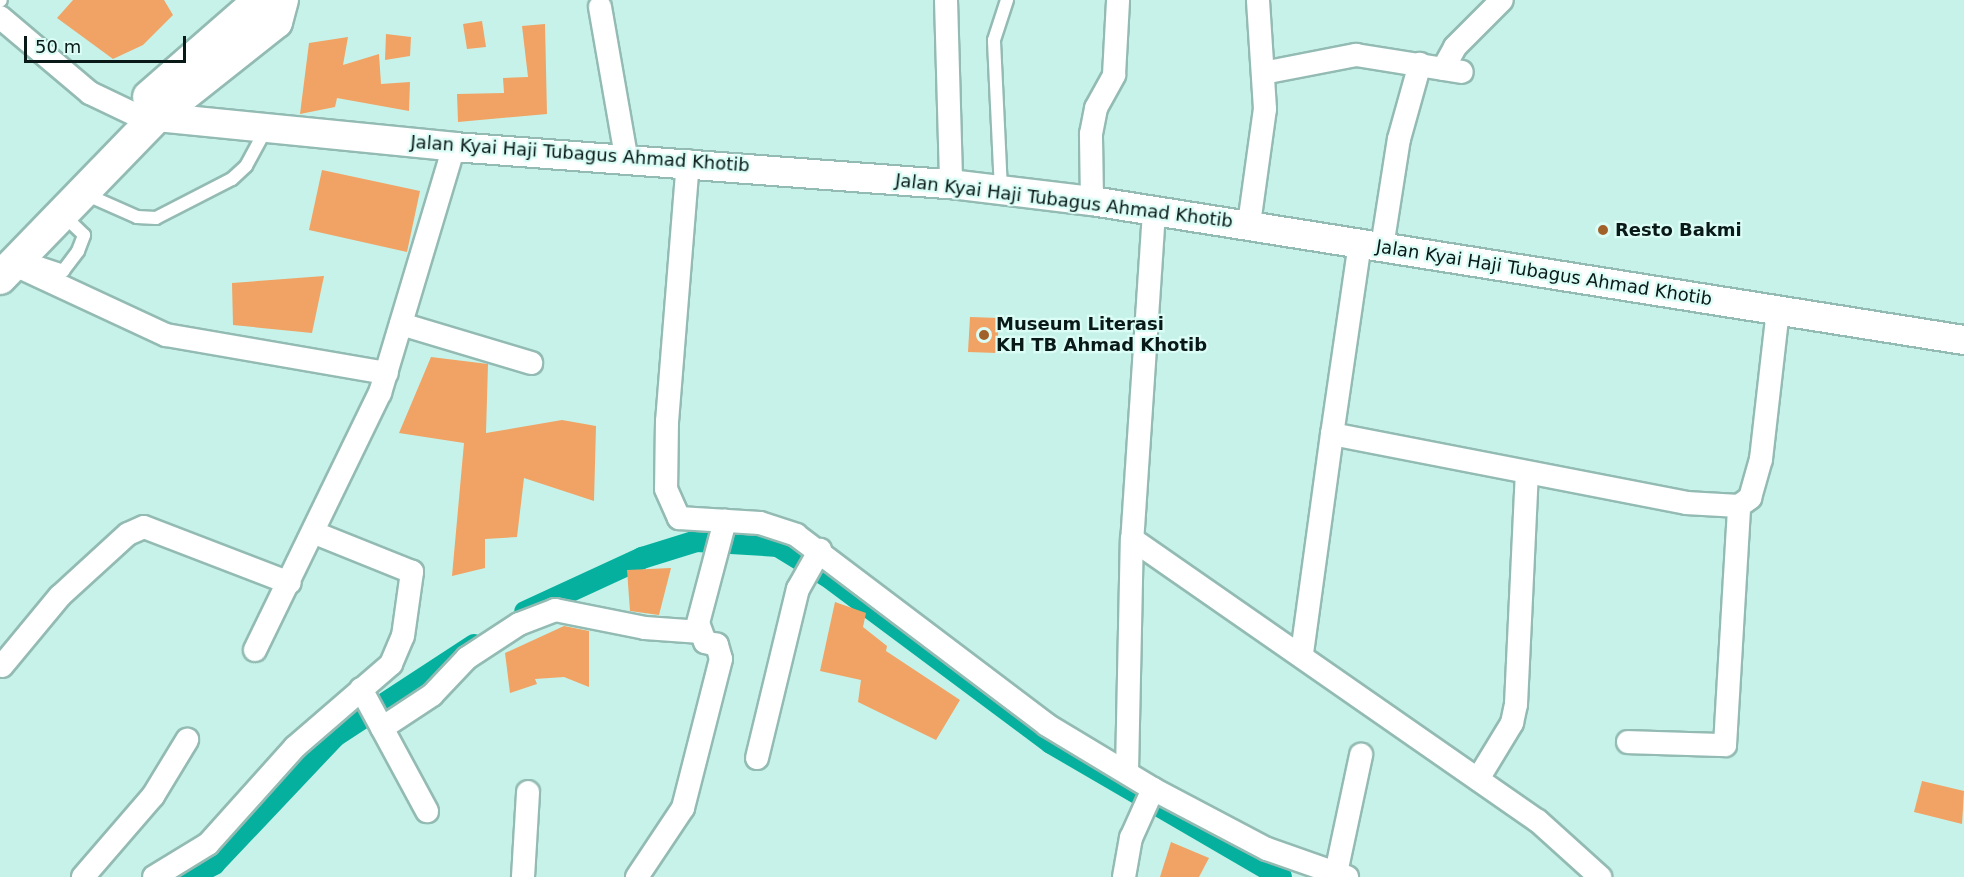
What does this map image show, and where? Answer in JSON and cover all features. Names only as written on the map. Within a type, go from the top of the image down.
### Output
[{"type":"main road","points":[[60,213],[62,204],[144,115],[260,0]]},
{"type":"main road","points":[[11,266],[60,213],[85,194],[144,115],[276,22],[282,0]]},
{"type":"street","points":[[946,0],[951,184]]},
{"type":"street","points":[[1092,201],[1091,134],[1096,108],[1114,75],[1118,0]]},
{"type":"street","points":[[1249,224],[1265,108],[1258,0]]},
{"type":"street","points":[[1263,73],[1356,55],[1452,70],[1455,47],[1502,0]]},
{"type":"street","points":[[600,7],[626,156]]},
{"type":"street","points":[[0,17],[90,93],[144,115]]},
{"type":"street","points":[[1302,652],[1332,434],[1371,245],[1420,64]]},
{"type":"street","name":"Jalan Kyai Haji Tubagus Ahmad Khotib","points":[[144,115],[454,147],[626,156],[951,184],[1092,201],[1154,212],[1249,224],[1964,340]]},
{"type":"street","points":[[255,650],[315,533],[387,373],[454,147]]},
{"type":"street","points":[[688,161],[666,489],[679,518],[721,529],[760,523],[814,557],[1047,726],[1127,771],[1151,792],[1267,849],[1341,875],[1361,755]]},
{"type":"street","points":[[1127,771],[1132,539],[1154,212]]},
{"type":"street","points":[[11,266],[166,335],[387,373]]},
{"type":"street","points":[[1332,434],[1686,503],[1739,506],[1750,498],[1761,459],[1778,310]]},
{"type":"street","points":[[400,324],[531,363]]},
{"type":"street","points":[[1478,779],[1512,723],[1516,704],[1527,473]]},
{"type":"street","points":[[1628,742],[1725,745],[1739,506]]},
{"type":"street","points":[[2,666],[60,596],[128,534],[144,527],[290,583]]},
{"type":"street","points":[[637,877],[683,808],[721,659],[717,645],[705,642],[698,623],[721,529]]},
{"type":"street","points":[[154,877],[208,844],[295,747],[391,664],[403,636],[412,572],[315,533]]},
{"type":"street","points":[[1132,539],[1302,652],[1538,821],[1600,877]]},
{"type":"street","points":[[757,758],[798,589],[814,557]]},
{"type":"street","points":[[380,724],[424,701],[475,652],[519,624],[555,610],[645,628],[701,632]]},
{"type":"street","points":[[362,691],[427,811]]},
{"type":"street","points":[[83,877],[153,796],[187,740]]},
{"type":"street","points":[[523,877],[528,792]]},
{"type":"street","points":[[1124,877],[1136,826],[1151,792]]},
{"type":"lane","points":[[1001,190],[994,40],[1007,0]]},
{"type":"lane","points":[[85,194],[137,217],[156,218],[232,179],[246,166],[266,128]]},
{"type":"lane","points":[[11,266],[63,272],[84,235],[60,213]]},
{"type":"building","points":[[73,0],[164,0],[173,15],[143,45],[113,59],[57,18]]},
{"type":"building","points":[[482,21],[486,47],[467,49],[463,24]]},
{"type":"building","points":[[545,24],[547,114],[458,122],[457,94],[504,93],[503,78],[528,77],[522,26]]},
{"type":"building","points":[[386,34],[411,37],[410,56],[385,60]]},
{"type":"building","points":[[348,37],[343,65],[379,54],[381,84],[410,82],[409,111],[337,98],[335,107],[300,114],[309,43]]},
{"type":"building","points":[[322,170],[420,191],[407,252],[309,230]]},
{"type":"building","points":[[324,276],[312,333],[233,325],[232,283]]},
{"type":"building","name":"Museum Literasi KH TB Ahmad Khotib","points":[[970,317],[999,318],[997,353],[968,352]]},
{"type":"building","points":[[431,357],[488,364],[486,433],[562,420],[596,426],[594,501],[524,478],[517,537],[485,539],[485,568],[452,576],[464,443],[399,433]]},
{"type":"building","points":[[671,568],[659,615],[630,611],[627,570]]},
{"type":"building","points":[[835,602],[866,613],[863,627],[887,646],[886,651],[960,700],[936,740],[858,702],[861,680],[820,671]]},
{"type":"building","points":[[564,626],[589,631],[589,687],[564,677],[535,679],[537,684],[510,693],[505,653]]},
{"type":"building","points":[[1922,781],[1964,791],[1962,824],[1914,812]]},
{"type":"building","points":[[1171,842],[1209,858],[1199,877],[1160,877]]},
{"type":"waterway","points":[[525,612],[642,558],[697,541],[778,546],[827,576],[1051,743],[1281,877]]},
{"type":"waterway","points":[[189,877],[214,864],[335,736],[474,645]]},
{"type":"place","name":"Resto Bakmi","points":[[1603,230]]},
{"type":"place","name":"Museum Literasi KH TB Ahmad Khotib","points":[[984,335]]}]
